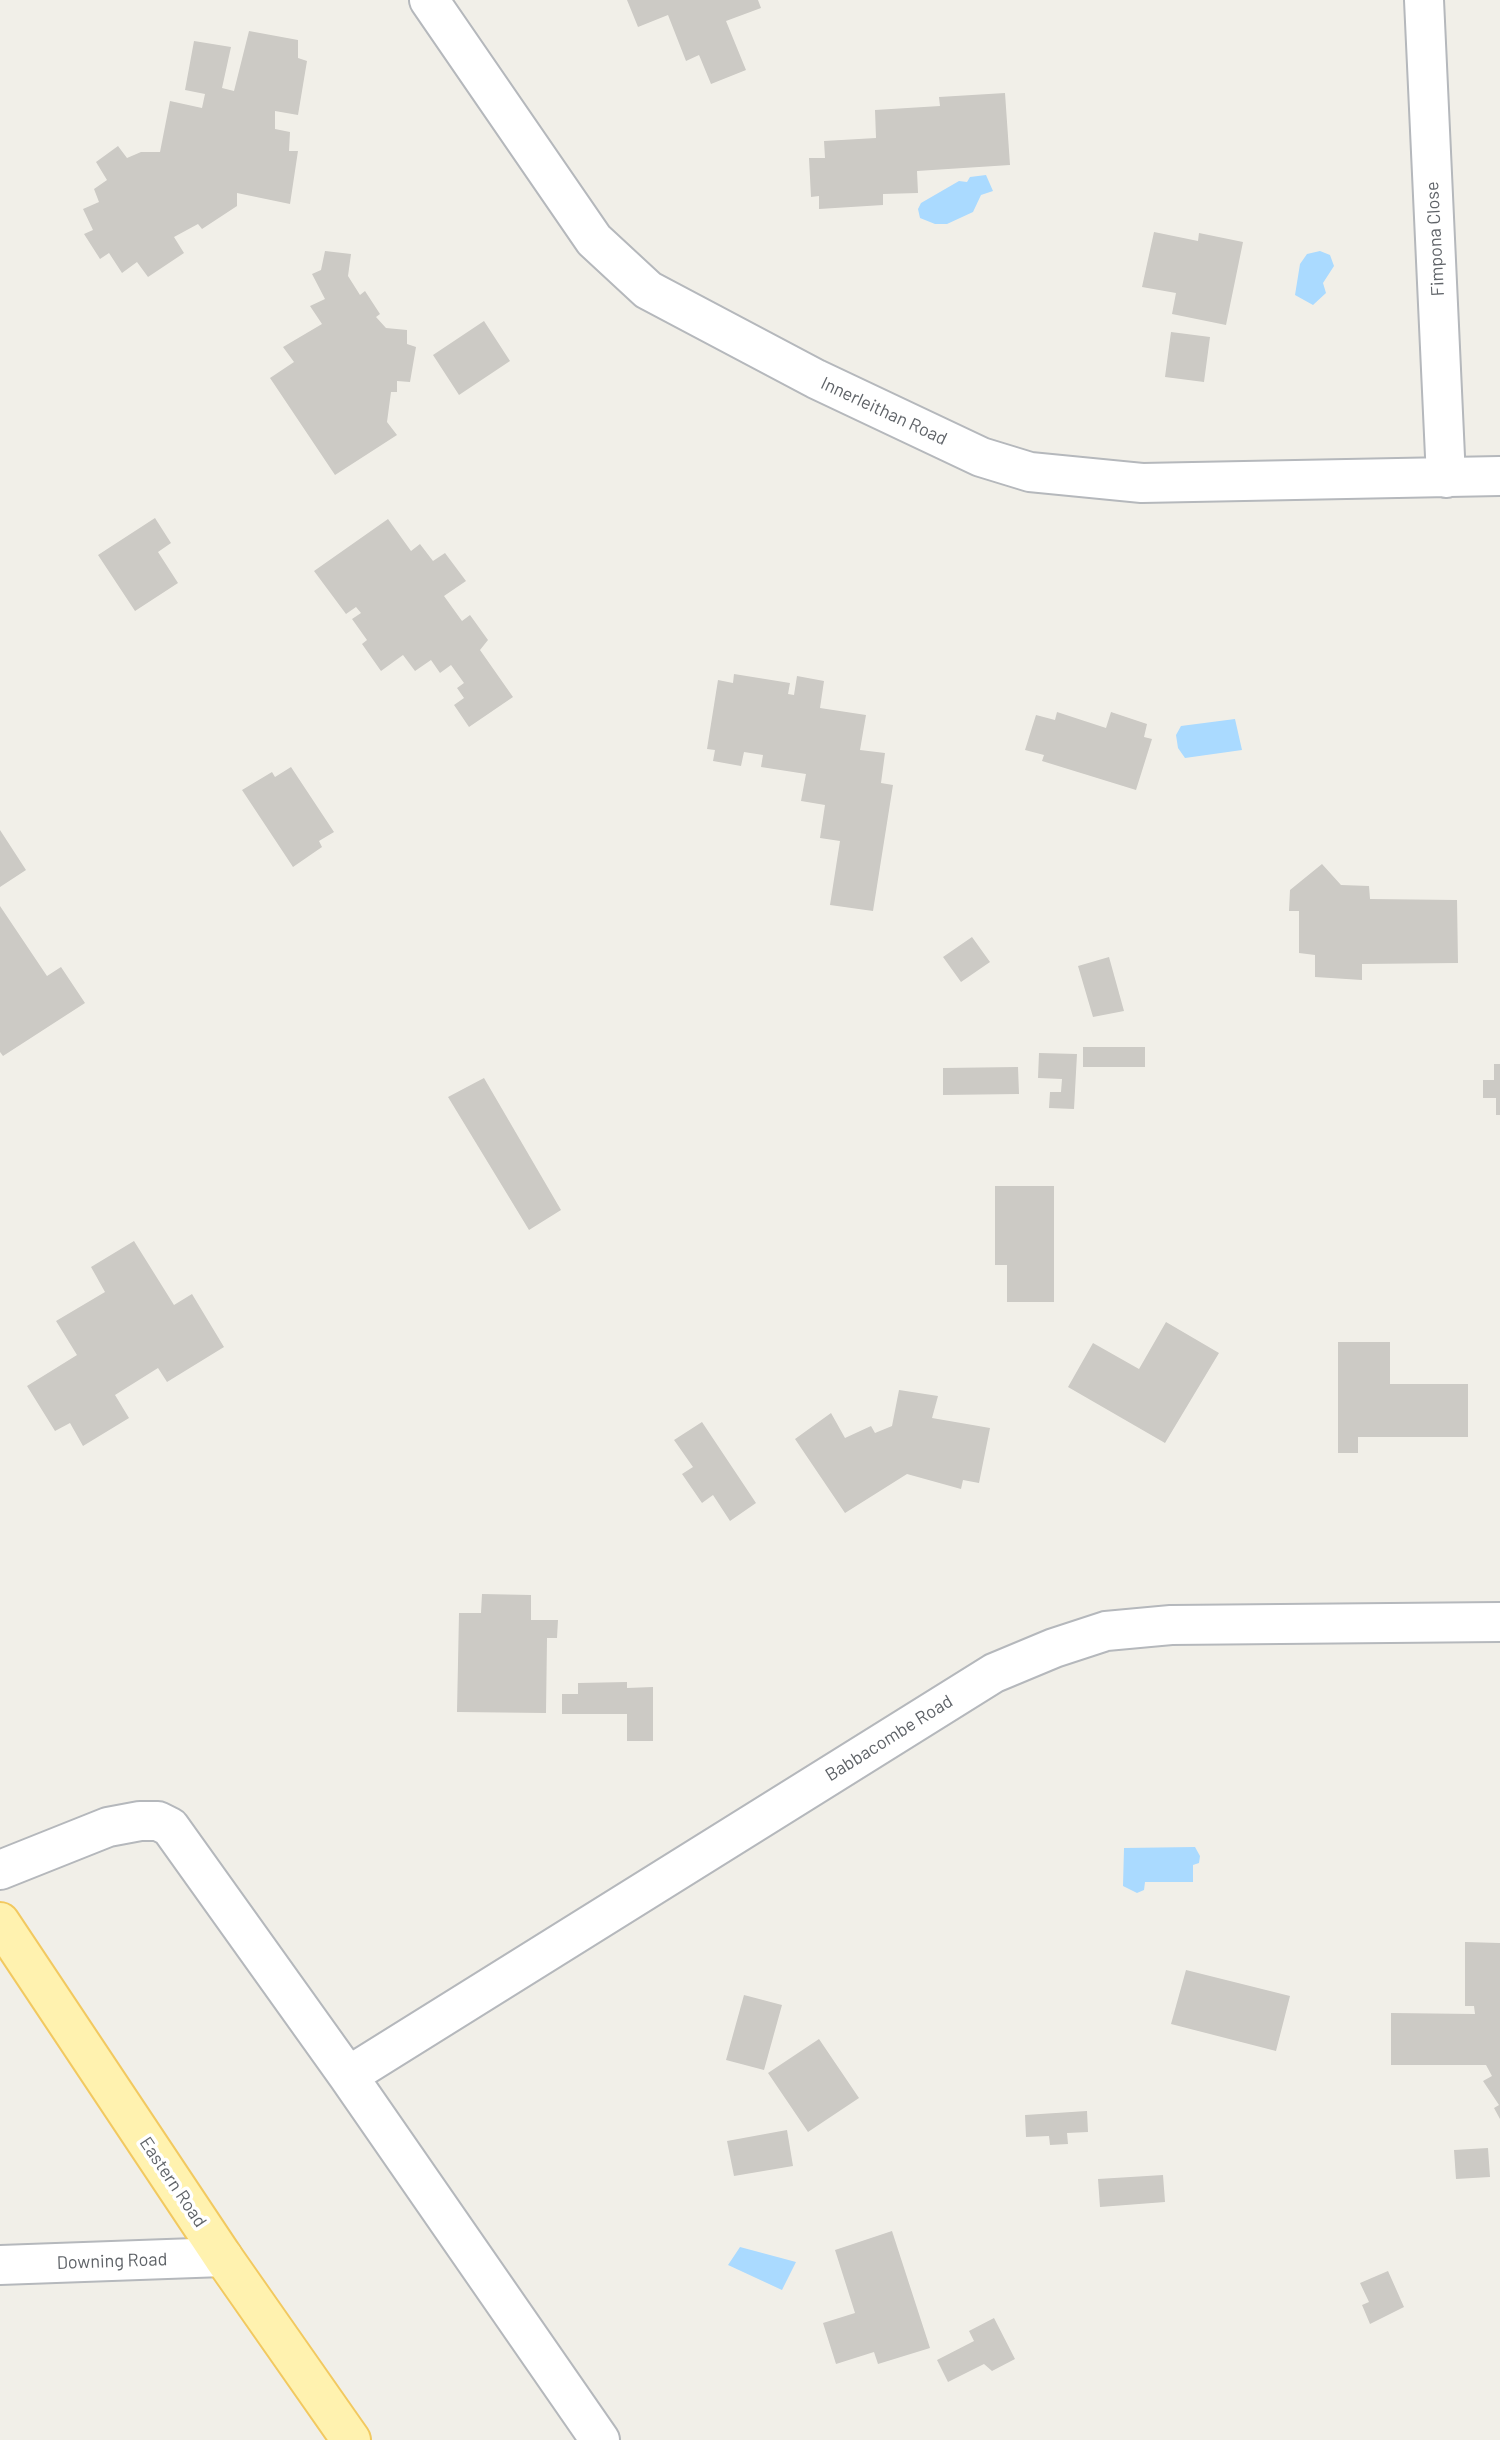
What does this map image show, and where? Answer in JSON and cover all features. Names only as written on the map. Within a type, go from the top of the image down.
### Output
[{"type":"main road","name":"Eastern Road","points":[[0,1922],[223,2257],[351,2440]]},
{"type":"street","name":"Innerleithan Road","points":[[429,0],[594,240],[648,290],[816,379],[981,457],[1030,472],[1142,483],[1500,476]]},
{"type":"street","name":"Fimpona Close","points":[[1424,0],[1446,478]]},
{"type":"street","name":"Babbacombe Road","points":[[348,2076],[993,1673],[1054,1648],[1106,1631],[1171,1625],[1500,1622]]},
{"type":"street","points":[[0,1870],[108,1827],[158,1821],[170,1827],[348,2076],[600,2440]]},
{"type":"street","name":"Downing Road","points":[[0,2264],[223,2257]]},
{"type":"water","points":[[986,175],[993,191],[981,195],[973,212],[947,224],[935,224],[920,218],[918,209],[921,203],[959,181],[967,182],[970,177]]},
{"type":"water","points":[[1320,251],[1330,255],[1334,266],[1323,283],[1326,293],[1313,305],[1295,295],[1300,264],[1307,254]]},
{"type":"water","points":[[1235,719],[1242,750],[1185,758],[1178,748],[1176,735],[1181,726]]},
{"type":"water","points":[[1195,1847],[1200,1856],[1199,1863],[1193,1865],[1193,1882],[1145,1882],[1144,1890],[1137,1893],[1123,1886],[1124,1848]]},
{"type":"water","points":[[740,2247],[796,2262],[782,2290],[728,2265]]},
{"type":"building","points":[[627,0],[758,0],[761,8],[726,21],[746,70],[711,84],[699,55],[686,61],[668,15],[638,27]]},
{"type":"building","points":[[249,31],[298,40],[298,58],[307,61],[298,115],[275,111],[275,129],[290,132],[289,151],[298,151],[290,204],[237,193],[237,206],[202,229],[198,224],[174,237],[184,253],[148,277],[137,262],[122,273],[109,253],[100,259],[84,234],[93,230],[83,209],[99,202],[94,189],[107,180],[96,162],[118,146],[127,158],[141,152],[160,152],[170,101],[202,108],[205,94],[185,90],[194,41],[231,47],[222,88],[234,91]]},
{"type":"building","points":[[1005,93],[1010,165],[917,171],[918,193],[883,194],[883,205],[819,209],[819,196],[811,197],[809,158],[825,158],[824,141],[876,138],[875,110],[940,106],[939,97]]},
{"type":"building","points":[[1154,232],[1198,241],[1199,233],[1243,242],[1226,325],[1172,314],[1176,293],[1142,287]]},
{"type":"building","points":[[325,251],[351,254],[348,276],[360,295],[365,291],[380,314],[376,317],[386,328],[407,330],[407,344],[416,347],[410,382],[397,381],[397,392],[391,392],[387,422],[397,435],[335,475],[270,378],[294,362],[283,347],[322,324],[310,306],[325,299],[312,274],[321,270]]},
{"type":"building","points":[[484,321],[510,361],[459,395],[433,355]]},
{"type":"building","points":[[1171,332],[1210,337],[1204,382],[1165,377]]},
{"type":"building","points":[[155,518],[171,543],[158,552],[178,583],[135,611],[98,555]]},
{"type":"building","points":[[388,519],[411,551],[420,544],[433,561],[445,553],[466,581],[444,596],[462,621],[470,615],[488,640],[480,650],[513,697],[469,727],[454,705],[464,698],[457,688],[464,683],[451,665],[440,673],[431,660],[415,671],[403,655],[381,671],[362,644],[367,640],[352,619],[361,613],[356,607],[346,614],[314,571]]},
{"type":"building","points":[[734,674],[790,683],[788,694],[794,695],[797,676],[824,681],[820,708],[866,715],[860,750],[885,753],[881,783],[893,785],[873,911],[830,905],[840,841],[820,838],[825,805],[801,801],[806,774],[761,767],[763,755],[744,752],[741,766],[713,761],[715,750],[707,749],[718,680],[733,683]]},
{"type":"building","points":[[1057,712],[1106,728],[1111,712],[1147,724],[1144,737],[1152,739],[1136,790],[1042,761],[1044,755],[1025,750],[1036,715],[1055,720]]},
{"type":"building","points":[[291,767],[334,832],[319,841],[322,847],[293,867],[242,790],[272,772],[275,777]]},
{"type":"building","points":[[0,830],[26,870],[0,887]]},
{"type":"building","points":[[1322,864],[1341,885],[1369,886],[1370,899],[1457,900],[1458,963],[1362,964],[1362,980],[1315,977],[1315,955],[1299,953],[1299,911],[1289,911],[1290,890]]},
{"type":"building","points":[[0,906],[47,976],[61,967],[85,1003],[3,1056],[0,1052]]},
{"type":"building","points":[[972,937],[990,962],[961,982],[943,957]]},
{"type":"building","points":[[1109,957],[1124,1011],[1093,1017],[1078,966]]},
{"type":"building","points":[[1083,1047],[1145,1047],[1145,1067],[1083,1067]]},
{"type":"building","points":[[1039,1053],[1077,1054],[1074,1109],[1049,1108],[1050,1092],[1061,1092],[1062,1079],[1038,1078]]},
{"type":"building","points":[[1494,1064],[1500,1064],[1500,1115],[1496,1115],[1496,1098],[1483,1098],[1483,1080],[1494,1080]]},
{"type":"building","points":[[1018,1067],[1019,1094],[943,1095],[943,1068]]},
{"type":"building","points":[[484,1078],[561,1210],[529,1230],[448,1097]]},
{"type":"building","points":[[995,1186],[1054,1186],[1054,1302],[1007,1302],[1007,1265],[995,1265]]},
{"type":"building","points":[[134,1241],[174,1305],[192,1294],[224,1347],[167,1382],[158,1368],[115,1395],[129,1418],[83,1446],[70,1423],[55,1431],[27,1386],[77,1355],[56,1321],[105,1292],[91,1267]]},
{"type":"building","points":[[1166,1322],[1219,1353],[1165,1443],[1068,1387],[1093,1343],[1139,1369]]},
{"type":"building","points":[[1338,1342],[1390,1342],[1390,1384],[1468,1384],[1468,1437],[1358,1437],[1358,1453],[1338,1453]]},
{"type":"building","points":[[899,1390],[938,1396],[932,1418],[990,1428],[979,1483],[963,1480],[961,1489],[907,1474],[845,1513],[795,1439],[831,1413],[845,1438],[871,1426],[875,1433],[892,1426]]},
{"type":"building","points":[[702,1422],[756,1503],[730,1521],[713,1495],[702,1503],[682,1474],[693,1467],[674,1440]]},
{"type":"building","points":[[482,1594],[531,1595],[531,1620],[558,1620],[557,1638],[547,1638],[546,1713],[457,1712],[459,1613],[481,1613]]},
{"type":"building","points":[[627,1682],[627,1688],[653,1687],[653,1741],[627,1741],[627,1714],[562,1714],[562,1694],[578,1694],[578,1683]]},
{"type":"building","points":[[1465,1942],[1500,1943],[1500,2119],[1494,2108],[1499,2105],[1483,2081],[1492,2076],[1486,2065],[1391,2065],[1391,2013],[1475,2014],[1474,2006],[1465,2006]]},
{"type":"building","points":[[1186,1970],[1290,1996],[1276,2051],[1171,2024]]},
{"type":"building","points":[[744,1995],[782,2005],[764,2070],[726,2060]]},
{"type":"building","points":[[819,2039],[859,2098],[808,2132],[768,2073]]},
{"type":"building","points":[[1087,2111],[1088,2132],[1067,2133],[1068,2144],[1050,2145],[1049,2136],[1026,2137],[1025,2115]]},
{"type":"building","points":[[787,2130],[793,2166],[734,2176],[727,2141]]},
{"type":"building","points":[[1488,2148],[1490,2177],[1456,2179],[1454,2150]]},
{"type":"building","points":[[1163,2175],[1165,2202],[1100,2207],[1098,2179]]},
{"type":"building","points":[[892,2231],[930,2348],[878,2364],[874,2352],[836,2364],[823,2323],[855,2313],[835,2250]]},
{"type":"building","points":[[1388,2271],[1404,2307],[1370,2324],[1362,2305],[1369,2302],[1360,2283]]},
{"type":"building","points":[[994,2318],[1015,2359],[992,2371],[984,2364],[948,2382],[937,2360],[974,2341],[969,2331]]}]
